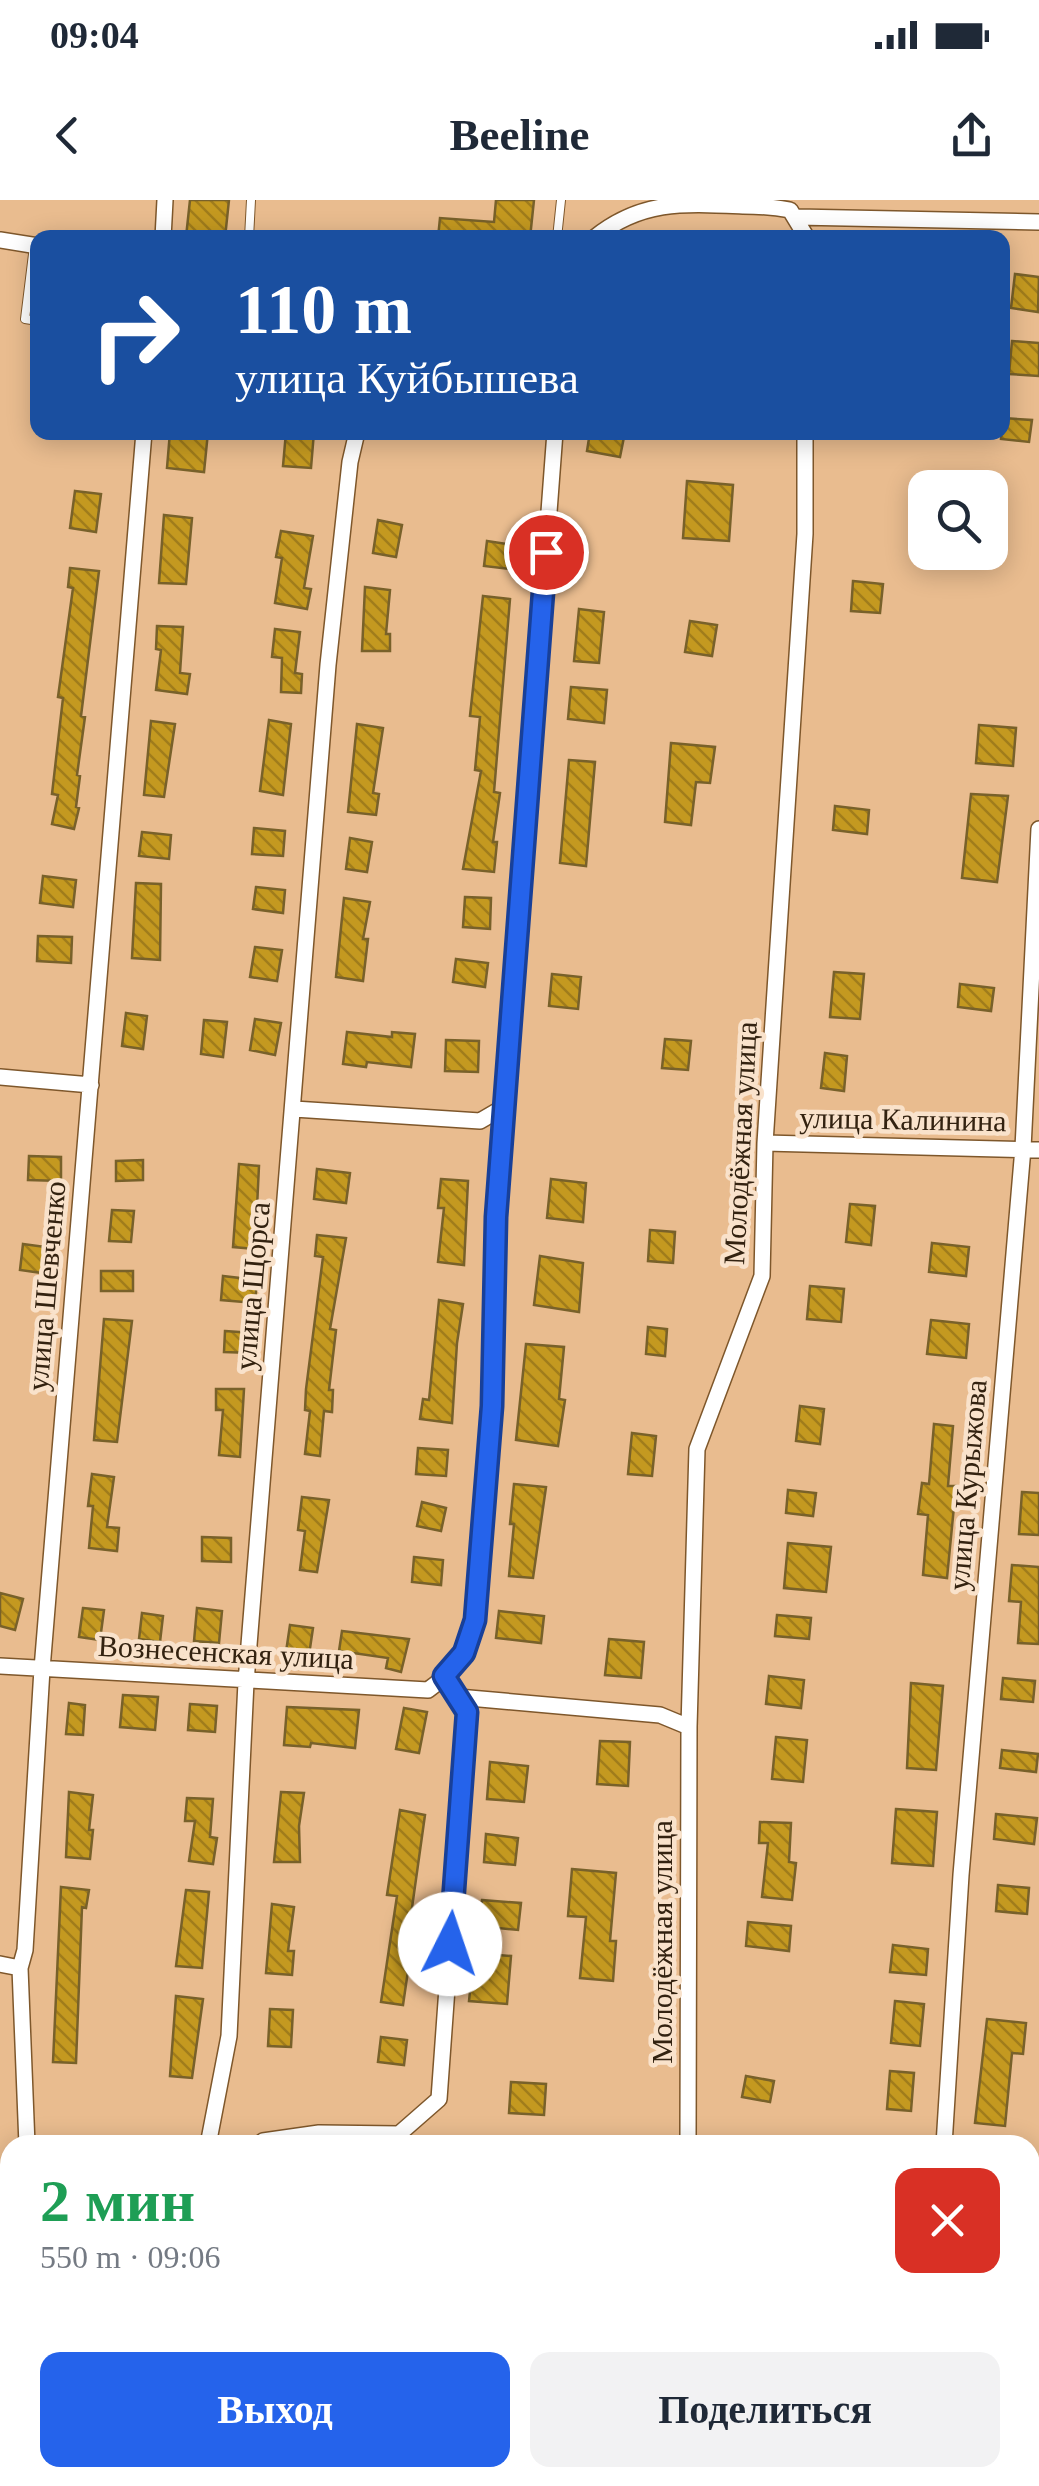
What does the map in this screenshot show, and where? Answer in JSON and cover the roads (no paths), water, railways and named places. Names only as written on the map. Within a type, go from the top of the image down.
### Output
[{"type":"street","points":[[163,230],[165,200]]},
{"type":"street","points":[[605,230],[633,209],[670,202],[1039,222]]},
{"type":"street","points":[[0,240],[30,245]]},
{"type":"street","name":"улица Шевченко","points":[[27,2135],[20,1968],[26,1950],[42,1668],[143,440]]},
{"type":"street","name":"улица Щорса","points":[[210,2135],[229,2036],[246,1682],[328,665],[354,440]]},
{"type":"street","points":[[300,2135],[399,2134],[439,2099],[467,1712],[444,1676],[464,1653],[475,1620],[492,1406],[496,1217],[554,440]]},
{"type":"street","name":"Молодёжная улица","points":[[688,2135],[689,1727],[697,1448],[762,1276],[765,1143],[805,534],[804,440]]},
{"type":"street","name":"улица Курыжова","points":[[945,2135],[961,1875],[1031,1149],[1039,830]]},
{"type":"street","points":[[0,1076],[91,1086]]},
{"type":"street","points":[[294,1109],[480,1121],[504,1107]]},
{"type":"street","name":"улица Калинина","points":[[765,1143],[1031,1149]]},
{"type":"street","name":"Вознесенская улица","points":[[0,1666],[428,1690],[444,1676]]},
{"type":"street","points":[[458,1697],[660,1715],[689,1727]]},
{"type":"street","points":[[0,1964],[20,1968]]},
{"type":"lane","points":[[249,230],[251,200]]},
{"type":"lane","points":[[558,230],[561,200]]},
{"type":"lane","points":[[30,290],[26,319],[30,320]]}]
